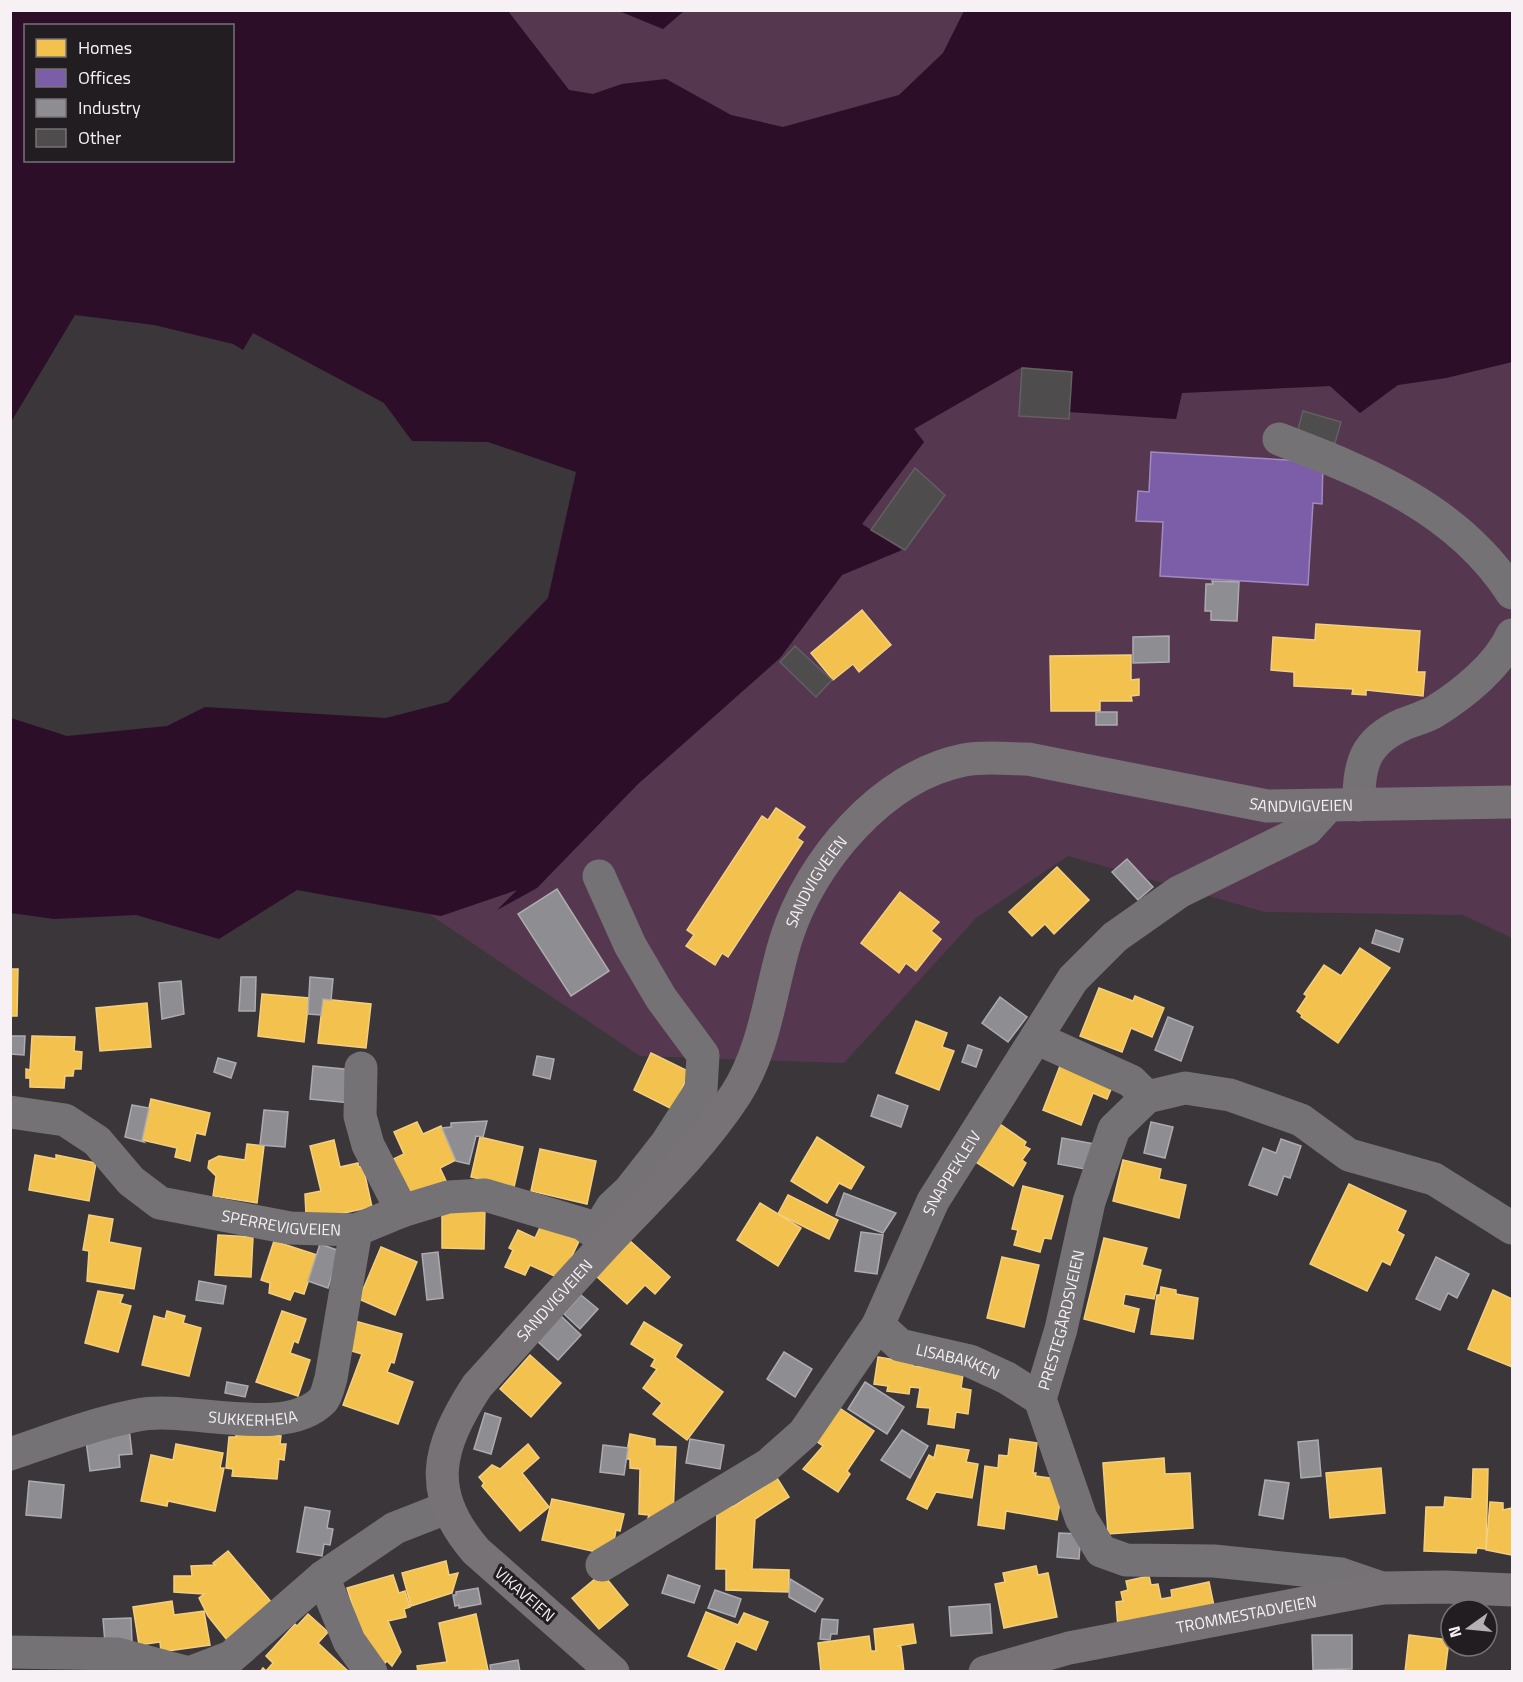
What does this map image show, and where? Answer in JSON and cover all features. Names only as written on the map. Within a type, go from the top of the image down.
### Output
[{"type":"main road","name":"SANDVIGVEIEN","points":[[447,1508],[442,1481],[443,1459],[458,1416],[477,1386],[602,1238],[686,1158],[737,1092],[756,1053],[797,907],[815,873],[840,841],[877,803],[904,786],[943,767],[964,760],[1028,759],[1267,806],[1512,802]]},
{"type":"main road","name":"VIKAVEIEN","points":[[447,1508],[457,1529],[476,1551],[613,1671]]},
{"type":"main road","name":"TROMMESTADVEIEN","points":[[985,1671],[1069,1648],[1382,1588],[1445,1587],[1512,1590]]},
{"type":"street","points":[[1279,439],[1377,479],[1428,507],[1455,529],[1512,593]]},
{"type":"street","points":[[1344,805],[1359,784],[1364,758],[1374,743],[1402,725],[1433,712],[1468,686],[1499,657],[1512,635]]},
{"type":"street","name":"SNAPPEKLEIV","points":[[602,1565],[768,1465],[804,1433],[878,1325],[933,1201],[1038,1039],[1073,979],[1115,937],[1179,892],[1306,829],[1344,805]]},
{"type":"street","points":[[600,876],[630,945],[661,999],[703,1055],[701,1090],[666,1144],[630,1190],[612,1206],[602,1238]]},
{"type":"street","points":[[1038,1039],[1131,1081],[1147,1097],[1185,1088],[1230,1095],[1301,1120],[1349,1155],[1434,1179],[1512,1228]]},
{"type":"street","points":[[361,1068],[360,1116],[362,1126],[368,1145],[402,1211]]},
{"type":"street","name":"PRESTEGÅRDSVEIEN","points":[[1147,1097],[1114,1129],[1089,1202],[1060,1329],[1040,1399],[1081,1518],[1101,1551],[1126,1560],[1214,1561],[1341,1574],[1382,1588]]},
{"type":"street","name":"SPERREVIGVEIEN","points":[[10,1112],[65,1120],[97,1141],[131,1181],[160,1203],[290,1228],[356,1230],[402,1211],[447,1197],[485,1195],[583,1224],[602,1238]]},
{"type":"street","name":"SUKKERHEIA","points":[[10,1454],[81,1430],[141,1414],[271,1419],[302,1414],[324,1399],[331,1378],[356,1230]]},
{"type":"street","name":"LISABAKKEN","points":[[878,1325],[900,1345],[970,1361],[1007,1378],[1040,1399]]},
{"type":"street","points":[[192,1671],[231,1657],[323,1577],[395,1528],[447,1508]]},
{"type":"street","points":[[323,1577],[349,1641],[371,1671]]},
{"type":"street","points":[[13,1659],[117,1654],[185,1671]]},
{"type":"shaded area","points":[[684,10],[663,29],[619,11]]},
{"type":"shaded area","points":[[11,11],[508,11],[569,90],[593,94],[622,84],[666,79],[731,115],[783,127],[899,95],[943,53],[964,11],[1512,11],[1512,362],[1446,378],[1398,385],[1360,413],[1330,386],[1182,393],[1176,419],[1069,412],[1072,371],[1022,367],[914,429],[924,442],[862,524],[902,550],[842,575],[780,658],[638,784],[537,888],[497,910],[517,890],[441,916],[297,890],[219,939],[136,915],[54,919],[11,913],[11,718],[67,736],[167,726],[205,707],[386,718],[448,702],[548,598],[576,472],[488,442],[412,441],[384,403],[253,333],[243,350],[233,344],[154,325],[75,315],[11,422]]},
{"type":"shaded area","points":[[508,11],[619,11],[663,29],[684,11],[964,11],[943,53],[899,95],[783,127],[731,115],[666,79],[622,84],[593,94],[569,90]]},
{"type":"shaded area","points":[[1512,362],[1512,938],[1463,915],[1265,912],[1068,856],[976,918],[844,1063],[640,1056],[429,914],[441,916],[518,889],[499,909],[537,888],[638,784],[780,658],[842,575],[902,550],[862,524],[924,442],[914,429],[1022,367],[1072,371],[1069,412],[1176,419],[1182,393],[1330,386],[1360,413],[1398,385],[1446,378]]},
{"type":"building: Homes","points":[[862,610],[891,645],[859,672],[853,664],[833,680],[811,653]]},
{"type":"building: Homes","points":[[1316,624],[1420,631],[1417,672],[1425,672],[1423,696],[1366,690],[1366,695],[1352,694],[1353,689],[1294,686],[1294,672],[1271,670],[1273,637],[1315,640]]},
{"type":"building: Homes","points":[[1131,655],[1131,680],[1139,679],[1139,695],[1131,696],[1132,701],[1100,701],[1100,711],[1051,711],[1050,656]]},
{"type":"building: Homes","points":[[776,808],[805,827],[797,838],[803,842],[728,957],[722,953],[715,965],[686,946],[694,935],[687,930],[762,816],[768,820]]},
{"type":"building: Homes","points":[[1057,867],[1089,900],[1054,934],[1045,924],[1032,936],[1009,912]]},
{"type":"building: Homes","points":[[900,892],[939,922],[931,931],[941,939],[916,971],[906,963],[899,973],[861,943]]},
{"type":"building: Homes","points":[[1360,948],[1390,968],[1338,1043],[1301,1017],[1302,1015],[1297,1011],[1307,996],[1304,994],[1324,965],[1341,976]]},
{"type":"building: Homes","points":[[10,969],[18,969],[17,1016],[10,1016]]},
{"type":"building: Homes","points":[[1099,988],[1133,1001],[1135,996],[1164,1008],[1152,1037],[1131,1028],[1122,1052],[1080,1036]]},
{"type":"building: Homes","points":[[262,994],[309,998],[304,1042],[258,1036]]},
{"type":"building: Homes","points":[[323,999],[371,1004],[366,1048],[318,1043]]},
{"type":"building: Homes","points":[[147,1003],[151,1047],[100,1051],[96,1008]]},
{"type":"building: Homes","points":[[916,1021],[947,1033],[942,1047],[954,1051],[939,1090],[896,1073]]},
{"type":"building: Homes","points":[[32,1036],[75,1037],[74,1051],[82,1052],[81,1069],[74,1069],[73,1076],[65,1076],[64,1088],[30,1087],[30,1078],[26,1078],[26,1069],[30,1070]]},
{"type":"building: Homes","points":[[651,1053],[690,1072],[672,1109],[634,1090]]},
{"type":"building: Homes","points":[[1060,1066],[1112,1087],[1107,1099],[1093,1093],[1081,1125],[1043,1110]]},
{"type":"building: Homes","points":[[151,1099],[210,1113],[205,1135],[196,1133],[190,1161],[175,1157],[177,1148],[142,1140]]},
{"type":"building: Homes","points":[[994,1120],[1026,1142],[1024,1146],[1030,1149],[1022,1160],[1026,1163],[1013,1186],[968,1157]]},
{"type":"building: Homes","points":[[417,1122],[423,1134],[441,1126],[456,1160],[440,1168],[446,1181],[402,1201],[385,1163],[404,1154],[394,1132]]},
{"type":"building: Homes","points":[[480,1137],[523,1147],[514,1187],[471,1177]]},
{"type":"building: Homes","points":[[817,1137],[864,1167],[851,1189],[839,1183],[827,1203],[791,1181]]},
{"type":"building: Homes","points":[[334,1140],[340,1167],[358,1163],[359,1167],[363,1166],[372,1207],[326,1217],[306,1215],[305,1194],[321,1191],[310,1146]]},
{"type":"building: Homes","points":[[247,1144],[264,1146],[257,1203],[213,1196],[216,1176],[208,1168],[209,1161],[219,1156],[245,1160]]},
{"type":"building: Homes","points":[[540,1149],[596,1161],[587,1204],[531,1191]]},
{"type":"building: Homes","points":[[35,1155],[56,1159],[56,1155],[96,1163],[89,1201],[29,1190]]},
{"type":"building: Homes","points":[[1123,1160],[1161,1169],[1159,1179],[1186,1185],[1179,1218],[1113,1201]]},
{"type":"building: Homes","points":[[1349,1184],[1406,1211],[1397,1231],[1404,1235],[1390,1265],[1382,1261],[1367,1291],[1310,1264]]},
{"type":"building: Homes","points":[[1023,1186],[1063,1196],[1051,1239],[1044,1238],[1040,1252],[1014,1245],[1018,1230],[1012,1229]]},
{"type":"building: Homes","points":[[788,1195],[838,1220],[829,1239],[778,1214]]},
{"type":"building: Homes","points":[[760,1203],[801,1228],[778,1266],[737,1240]]},
{"type":"building: Homes","points":[[442,1208],[485,1208],[484,1249],[442,1248]]},
{"type":"building: Homes","points":[[89,1215],[113,1219],[109,1242],[141,1248],[134,1289],[87,1281],[89,1251],[83,1250]]},
{"type":"building: Homes","points":[[544,1219],[581,1237],[561,1279],[530,1265],[525,1275],[505,1267],[513,1250],[509,1248],[518,1230],[535,1238]]},
{"type":"building: Homes","points":[[218,1235],[253,1237],[251,1277],[215,1275]]},
{"type":"building: Homes","points":[[1104,1238],[1147,1248],[1142,1265],[1161,1270],[1154,1299],[1125,1294],[1123,1305],[1139,1309],[1134,1332],[1084,1319]]},
{"type":"building: Homes","points":[[629,1240],[670,1277],[655,1294],[645,1285],[627,1304],[596,1276]]},
{"type":"building: Homes","points":[[274,1241],[317,1255],[304,1294],[294,1291],[290,1300],[269,1293],[270,1283],[261,1280]]},
{"type":"building: Homes","points":[[381,1247],[417,1262],[395,1315],[359,1299]]},
{"type":"building: Homes","points":[[1002,1257],[1039,1265],[1024,1327],[987,1318]]},
{"type":"building: Homes","points":[[1161,1287],[1176,1290],[1176,1294],[1198,1298],[1193,1339],[1151,1334],[1157,1295],[1160,1295]]},
{"type":"building: Homes","points":[[1493,1290],[1512,1299],[1512,1367],[1468,1349]]},
{"type":"building: Homes","points":[[98,1291],[123,1295],[120,1303],[131,1306],[118,1352],[85,1343]]},
{"type":"building: Homes","points":[[167,1311],[185,1316],[183,1323],[201,1328],[189,1376],[142,1365],[154,1316],[165,1319]]},
{"type":"building: Homes","points":[[282,1311],[306,1319],[298,1343],[294,1341],[290,1353],[310,1360],[298,1396],[256,1382]]},
{"type":"building: Homes","points":[[355,1321],[402,1334],[394,1363],[391,1362],[387,1372],[413,1382],[398,1424],[343,1405],[362,1354],[348,1350]]},
{"type":"building: Homes","points":[[644,1322],[682,1345],[675,1357],[723,1392],[687,1440],[653,1414],[662,1403],[643,1388],[657,1369],[651,1366],[655,1359],[631,1344]]},
{"type":"building: Homes","points":[[530,1355],[561,1383],[531,1417],[500,1389]]},
{"type":"building: Homes","points":[[878,1357],[913,1363],[913,1366],[923,1367],[924,1362],[964,1368],[961,1388],[971,1390],[968,1414],[956,1412],[954,1428],[928,1424],[930,1408],[917,1407],[920,1388],[910,1387],[909,1394],[887,1391],[888,1386],[874,1384]]},
{"type":"building: Homes","points":[[835,1405],[874,1431],[847,1471],[850,1474],[838,1492],[803,1469],[823,1446],[813,1439]]},
{"type":"building: Homes","points":[[236,1432],[281,1436],[280,1444],[286,1444],[284,1460],[279,1459],[277,1479],[232,1476],[233,1469],[226,1468],[229,1437],[236,1437]]},
{"type":"building: Homes","points":[[630,1434],[655,1439],[655,1446],[676,1447],[673,1515],[648,1518],[649,1515],[639,1514],[640,1469],[630,1468],[630,1459],[626,1459]]},
{"type":"building: Homes","points":[[1010,1439],[1037,1443],[1033,1473],[1036,1473],[1035,1478],[1036,1476],[1057,1479],[1062,1491],[1057,1520],[1006,1511],[1004,1529],[978,1525],[985,1466],[998,1468],[999,1455],[1008,1456]]},
{"type":"building: Homes","points":[[176,1444],[223,1453],[220,1468],[224,1468],[215,1511],[168,1501],[167,1506],[141,1501],[151,1455],[173,1460]]},
{"type":"building: Homes","points":[[528,1444],[539,1458],[522,1473],[549,1507],[520,1531],[482,1486],[484,1483],[479,1477],[492,1465],[500,1469]]},
{"type":"building: Homes","points":[[937,1445],[969,1450],[966,1462],[978,1464],[972,1498],[936,1492],[927,1509],[907,1499],[929,1455],[934,1458]]},
{"type":"building: Homes","points":[[1164,1458],[1165,1474],[1190,1473],[1193,1528],[1108,1534],[1103,1463]]},
{"type":"building: Homes","points":[[1381,1468],[1385,1513],[1330,1518],[1326,1473]]},
{"type":"building: Homes","points":[[1473,1469],[1488,1469],[1486,1549],[1477,1548],[1476,1553],[1424,1551],[1426,1507],[1444,1507],[1445,1497],[1472,1499]]},
{"type":"building: Homes","points":[[777,1478],[789,1497],[755,1519],[752,1569],[789,1570],[789,1592],[726,1590],[726,1569],[716,1569],[717,1506],[734,1506]]},
{"type":"building: Homes","points":[[552,1499],[624,1514],[620,1531],[616,1530],[612,1552],[601,1553],[542,1540]]},
{"type":"building: Homes","points":[[1490,1502],[1503,1503],[1503,1510],[1512,1508],[1512,1555],[1486,1550]]},
{"type":"building: Homes","points":[[228,1551],[272,1603],[227,1640],[208,1616],[199,1598],[204,1594],[174,1592],[174,1576],[192,1576],[191,1566],[215,1565],[213,1563]]},
{"type":"building: Homes","points":[[446,1561],[449,1575],[458,1573],[452,1593],[411,1606],[402,1573]]},
{"type":"building: Homes","points":[[1036,1566],[1038,1575],[1048,1573],[1057,1617],[1004,1628],[995,1584],[1005,1582],[1003,1573]]},
{"type":"building: Homes","points":[[602,1573],[628,1605],[599,1629],[572,1598]]},
{"type":"building: Homes","points":[[393,1575],[399,1593],[405,1591],[410,1607],[404,1609],[406,1617],[388,1621],[401,1652],[392,1666],[387,1661],[381,1667],[360,1630],[347,1588]]},
{"type":"building: Homes","points":[[1149,1576],[1151,1585],[1158,1584],[1161,1599],[1172,1597],[1171,1590],[1209,1582],[1215,1611],[1118,1628],[1116,1602],[1123,1601],[1121,1592],[1128,1590],[1126,1581]]},
{"type":"building: Homes","points":[[172,1601],[174,1615],[204,1611],[210,1645],[161,1652],[160,1642],[139,1645],[133,1607]]},
{"type":"building: Homes","points":[[706,1612],[738,1625],[744,1613],[768,1622],[756,1650],[736,1641],[723,1671],[688,1656]]},
{"type":"building: Homes","points":[[308,1614],[328,1632],[318,1643],[349,1672],[260,1672],[263,1668],[266,1671],[273,1663],[266,1656],[295,1624],[297,1626]]},
{"type":"building: Homes","points":[[476,1614],[488,1670],[418,1672],[417,1666],[447,1662],[439,1623]]},
{"type":"building: Homes","points":[[913,1624],[916,1643],[897,1646],[901,1647],[904,1672],[821,1672],[818,1643],[869,1636],[871,1651],[876,1651],[874,1629]]},
{"type":"building: Homes","points":[[1409,1635],[1439,1639],[1439,1658],[1447,1658],[1445,1672],[1405,1672]]},
{"type":"building: Offices","points":[[1151,452],[1323,462],[1322,504],[1313,503],[1308,585],[1160,576],[1163,522],[1136,521],[1138,491],[1149,492]]},
{"type":"building: Industry","points":[[1212,581],[1239,582],[1237,621],[1211,620],[1211,611],[1205,611],[1206,584],[1213,584]]},
{"type":"building: Industry","points":[[1169,636],[1169,662],[1133,663],[1133,637]]},
{"type":"building: Industry","points":[[1096,712],[1117,712],[1117,725],[1096,725]]},
{"type":"building: Industry","points":[[1127,859],[1153,887],[1138,900],[1112,872]]},
{"type":"building: Industry","points":[[557,889],[609,971],[571,996],[518,914]]},
{"type":"building: Industry","points":[[1376,930],[1403,939],[1399,952],[1372,943]]},
{"type":"building: Industry","points":[[241,977],[256,977],[255,1011],[239,1011]]},
{"type":"building: Industry","points":[[310,977],[333,979],[331,1000],[323,999],[321,1015],[308,1014]]},
{"type":"building: Industry","points":[[181,981],[184,1014],[162,1019],[159,983]]},
{"type":"building: Industry","points":[[1000,997],[1027,1017],[1008,1042],[982,1023]]},
{"type":"building: Industry","points":[[1168,1017],[1193,1027],[1181,1061],[1155,1050]]},
{"type":"building: Industry","points":[[10,1036],[25,1036],[24,1055],[10,1054]]},
{"type":"building: Industry","points":[[968,1045],[982,1050],[976,1067],[962,1062]]},
{"type":"building: Industry","points":[[537,1056],[554,1059],[550,1079],[533,1075]]},
{"type":"building: Industry","points":[[218,1058],[236,1063],[231,1078],[214,1072]]},
{"type":"building: Industry","points":[[313,1066],[354,1070],[351,1103],[310,1099]]},
{"type":"building: Industry","points":[[878,1095],[908,1106],[901,1127],[871,1116]]},
{"type":"building: Industry","points":[[132,1105],[149,1108],[142,1140],[144,1142],[125,1137]]},
{"type":"building: Industry","points":[[264,1110],[288,1112],[285,1147],[260,1145]]},
{"type":"building: Industry","points":[[487,1121],[483,1137],[476,1136],[469,1164],[456,1161],[442,1128],[451,1127],[451,1123]]},
{"type":"building: Industry","points":[[1151,1122],[1173,1127],[1165,1158],[1144,1153]]},
{"type":"building: Industry","points":[[1062,1138],[1095,1144],[1090,1170],[1058,1164]]},
{"type":"building: Industry","points":[[1281,1139],[1301,1146],[1290,1178],[1284,1176],[1277,1195],[1249,1185],[1263,1148],[1276,1153]]},
{"type":"building: Industry","points":[[844,1193],[896,1213],[883,1233],[836,1215]]},
{"type":"building: Industry","points":[[861,1232],[883,1235],[877,1274],[855,1271]]},
{"type":"building: Industry","points":[[320,1244],[340,1251],[328,1288],[308,1281]]},
{"type":"building: Industry","points":[[438,1252],[443,1298],[427,1300],[422,1254]]},
{"type":"building: Industry","points":[[1436,1257],[1469,1274],[1457,1298],[1448,1293],[1440,1310],[1416,1299]]},
{"type":"building: Industry","points":[[199,1281],[226,1286],[223,1304],[196,1300]]},
{"type":"building: Industry","points":[[581,1295],[598,1309],[580,1329],[564,1314]]},
{"type":"building: Industry","points":[[560,1315],[581,1335],[558,1360],[537,1341]]},
{"type":"building: Industry","points":[[784,1352],[812,1369],[795,1397],[767,1379]]},
{"type":"building: Industry","points":[[227,1382],[248,1386],[245,1397],[225,1393]]},
{"type":"building: Industry","points":[[865,1382],[904,1407],[887,1434],[848,1409]]},
{"type":"building: Industry","points":[[485,1413],[501,1418],[491,1454],[474,1449]]},
{"type":"building: Industry","points":[[129,1428],[132,1454],[119,1455],[120,1467],[90,1471],[85,1433]]},
{"type":"building: Industry","points":[[902,1430],[928,1446],[910,1478],[881,1460]]},
{"type":"building: Industry","points":[[690,1439],[724,1445],[720,1469],[686,1463]]},
{"type":"building: Industry","points":[[1318,1440],[1321,1476],[1301,1478],[1298,1442]]},
{"type":"building: Industry","points":[[603,1445],[628,1448],[624,1475],[600,1472]]},
{"type":"building: Industry","points":[[1265,1480],[1289,1483],[1283,1519],[1259,1515]]},
{"type":"building: Industry","points":[[29,1481],[64,1485],[61,1518],[26,1515]]},
{"type":"building: Industry","points":[[305,1507],[330,1511],[327,1528],[333,1529],[330,1545],[324,1544],[322,1556],[297,1552]]},
{"type":"building: Industry","points":[[1059,1533],[1081,1534],[1079,1559],[1057,1557]]},
{"type":"building: Industry","points":[[668,1575],[700,1586],[694,1603],[662,1593]]},
{"type":"building: Industry","points":[[790,1579],[823,1599],[815,1612],[789,1597]]},
{"type":"building: Industry","points":[[478,1588],[481,1604],[459,1608],[459,1605],[455,1606],[453,1595],[456,1595],[456,1592]]},
{"type":"building: Industry","points":[[715,1590],[741,1599],[735,1617],[708,1608]]},
{"type":"building: Industry","points":[[990,1604],[992,1633],[951,1636],[949,1607]]},
{"type":"building: Industry","points":[[131,1618],[132,1642],[105,1643],[103,1619]]},
{"type":"building: Industry","points":[[822,1619],[838,1620],[837,1634],[831,1634],[830,1640],[820,1639]]},
{"type":"building: Industry","points":[[1312,1635],[1352,1635],[1352,1669],[1313,1670]]},
{"type":"building: Industry","points":[[518,1660],[520,1672],[491,1672],[490,1665]]},
{"type":"building: Other","points":[[1022,368],[1072,372],[1069,419],[1019,416]]},
{"type":"building: Other","points":[[1303,411],[1341,422],[1335,443],[1297,433]]},
{"type":"building: Other","points":[[915,468],[945,495],[905,550],[871,530]]},
{"type":"building: Other","points":[[795,646],[832,680],[816,697],[780,662]]}]
